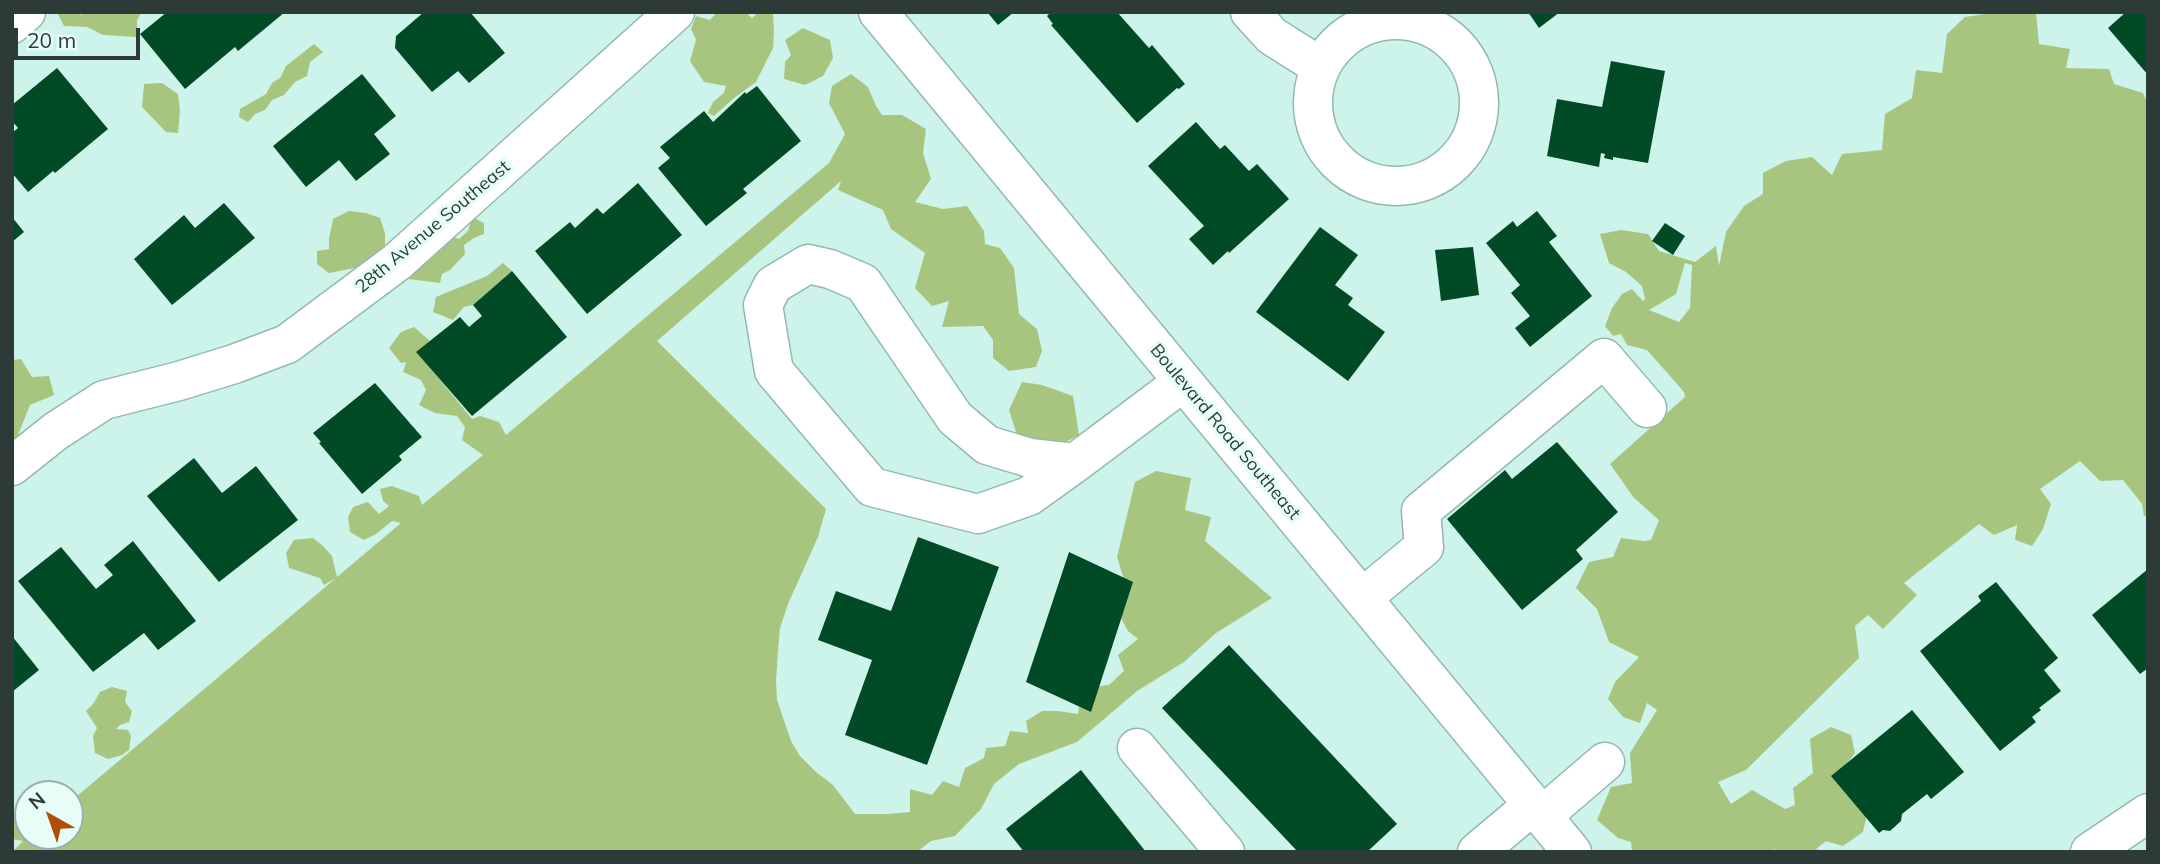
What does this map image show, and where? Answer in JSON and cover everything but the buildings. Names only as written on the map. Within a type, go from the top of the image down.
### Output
[{"type":"street","points":[[12,24],[26,12]]},
{"type":"street","name":"28th Avenue Southeast","points":[[12,466],[56,431],[104,400],[212,371],[287,344],[397,262],[675,12]]},
{"type":"street","name":"Boulevard Road Southeast","points":[[878,12],[1572,852]]},
{"type":"street","points":[[1250,12],[1272,36],[1321,67]]},
{"type":"street","points":[[1387,20],[1416,22],[1442,33],[1462,52],[1475,77],[1479,105],[1474,133],[1461,156],[1441,174],[1416,184],[1389,186],[1363,180],[1341,166],[1324,145],[1315,120],[1314,93],[1321,67],[1337,44],[1361,28],[1387,20]]},
{"type":"street","points":[[1075,463],[1030,458],[987,445],[955,418],[863,284],[830,269],[808,264],[773,285],[763,305],[774,371],[872,487],[978,514],[1029,496],[1075,463],[1183,382]]},
{"type":"street","points":[[1362,598],[1424,547],[1421,510],[1604,358],[1647,408]]},
{"type":"street","points":[[1138,748],[1225,852]]},
{"type":"street","points":[[1477,852],[1605,762]]},
{"type":"street","points":[[2090,852],[2148,813]]},
{"type":"green space","points":[[57,12],[74,12],[81,15],[81,12],[141,12],[137,21],[137,37],[103,35],[87,27],[64,26]]},
{"type":"green space","points":[[717,12],[745,12],[752,18],[759,12],[773,14],[774,32],[773,48],[756,82],[714,116],[708,113],[713,102],[724,93],[726,86],[704,82],[690,61],[696,40],[691,29],[696,16],[710,20]]},
{"type":"green space","points":[[1998,12],[2036,12],[2039,44],[2070,49],[2066,68],[2109,69],[2114,84],[2143,93],[2148,104],[2148,517],[2144,516],[2142,504],[2123,480],[2100,481],[2080,461],[2040,489],[2051,504],[2043,529],[2032,546],[2015,540],[2017,525],[1994,535],[1979,524],[1904,583],[1917,595],[1883,629],[1868,615],[1855,626],[1859,658],[1746,770],[1718,782],[1731,804],[1752,790],[1785,809],[1795,805],[1793,788],[1813,773],[1810,739],[1831,727],[1851,735],[1855,753],[1838,775],[1868,810],[1863,832],[1843,846],[1826,841],[1816,849],[1825,852],[1779,852],[1774,849],[1772,852],[1632,852],[1631,842],[1618,838],[1597,820],[1611,787],[1632,783],[1630,753],[1657,710],[1647,703],[1640,723],[1623,717],[1608,699],[1615,682],[1639,657],[1609,642],[1597,609],[1576,588],[1589,562],[1613,557],[1621,538],[1651,540],[1659,520],[1634,498],[1610,464],[1685,397],[1684,392],[1647,350],[1627,345],[1621,334],[1613,336],[1605,326],[1612,308],[1622,294],[1632,289],[1643,301],[1645,299],[1642,286],[1626,272],[1609,263],[1600,234],[1621,230],[1648,234],[1659,251],[1695,262],[1716,246],[1719,266],[1726,232],[1744,206],[1763,194],[1763,173],[1786,161],[1812,157],[1832,175],[1842,154],[1882,150],[1885,114],[1912,98],[1916,70],[1942,73],[1947,34],[1965,17]],"holes":[[[1685,263],[1692,265],[1690,308],[1679,322],[1649,310],[1676,294]]]},
{"type":"green space","points":[[803,28],[830,40],[833,58],[823,76],[805,85],[784,79],[785,62],[791,55],[785,40]]},
{"type":"green space","points":[[314,44],[323,52],[310,62],[307,76],[295,82],[284,95],[272,100],[265,110],[255,114],[248,122],[239,117],[240,109],[266,94],[286,66]]},
{"type":"green space","points":[[851,74],[868,87],[882,115],[902,115],[926,129],[923,153],[931,179],[915,202],[943,209],[967,206],[984,231],[985,244],[1000,248],[1014,268],[1019,314],[1037,329],[1042,351],[1036,367],[1009,371],[993,358],[993,340],[983,326],[942,327],[949,301],[932,306],[915,288],[925,253],[891,229],[883,210],[838,190],[841,181],[657,341],[826,509],[818,537],[780,628],[777,700],[791,741],[800,756],[833,785],[855,814],[910,812],[910,789],[932,795],[943,781],[959,787],[965,768],[984,758],[986,748],[1005,746],[1010,731],[1028,733],[1026,721],[1042,711],[1078,714],[1082,688],[1109,685],[1124,671],[1118,655],[1138,639],[1128,631],[1112,602],[1126,586],[1117,557],[1135,482],[1156,471],[1191,478],[1185,510],[1211,517],[1205,541],[1272,598],[1216,633],[1184,662],[1137,691],[1077,742],[1019,764],[994,784],[981,809],[955,836],[931,841],[917,852],[12,852],[84,850],[84,790],[336,578],[324,585],[320,578],[289,568],[286,553],[294,540],[313,538],[322,545],[332,556],[337,577],[401,523],[392,521],[364,540],[350,532],[348,517],[353,507],[368,502],[379,514],[389,506],[383,501],[380,489],[392,486],[419,496],[422,505],[483,455],[462,440],[465,427],[457,416],[435,413],[419,405],[426,390],[421,380],[403,372],[406,362],[401,363],[389,348],[401,332],[414,327],[430,341],[417,352],[472,419],[480,416],[499,422],[506,435],[829,163],[845,134],[829,103],[832,86]]},
{"type":"green space","points":[[162,83],[178,94],[178,133],[166,132],[142,107],[144,84]]},
{"type":"green space","points":[[349,211],[380,218],[385,233],[385,247],[360,267],[329,273],[317,264],[317,251],[329,249],[333,219]]},
{"type":"green space","points":[[472,217],[484,223],[484,234],[464,245],[465,254],[450,270],[442,274],[440,283],[409,279],[408,264],[432,251],[441,251],[436,242],[446,234],[459,239],[468,231]]},
{"type":"green space","points":[[503,263],[512,271],[473,305],[464,307],[453,320],[433,312],[436,297],[487,276]]},
{"type":"green space","points":[[21,359],[32,377],[49,376],[54,395],[30,405],[12,450],[12,360]]},
{"type":"green space","points":[[1022,382],[1042,385],[1073,396],[1079,435],[1049,451],[1020,445],[1009,410]]},
{"type":"green space","points":[[112,687],[127,691],[125,702],[132,711],[129,722],[116,729],[128,730],[131,736],[129,750],[108,759],[95,753],[93,736],[97,728],[86,711],[100,692]]}]
